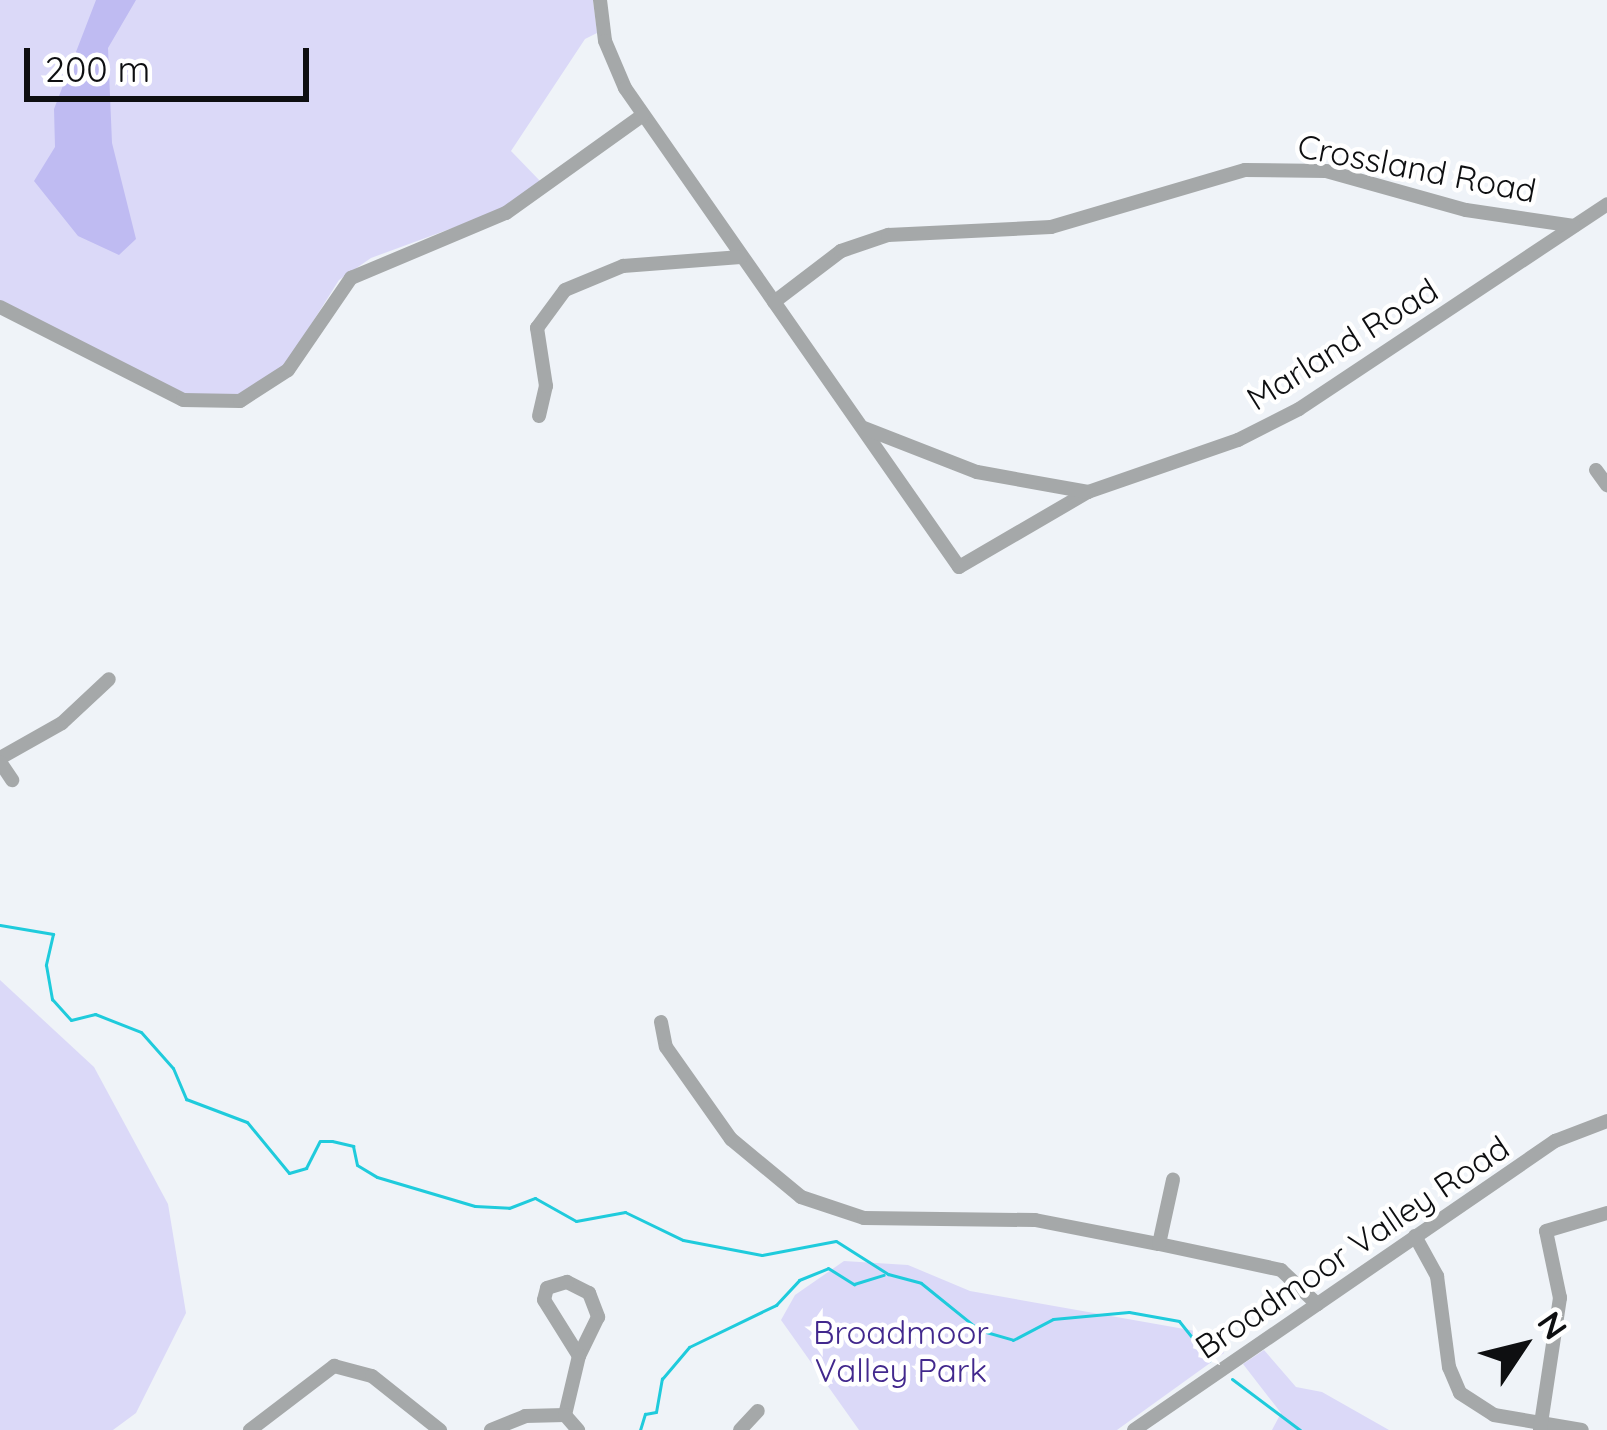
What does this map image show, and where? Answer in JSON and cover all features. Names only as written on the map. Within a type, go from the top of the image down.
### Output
[{"type":"street","name":"Marland Road","points":[[600,0],[609,53],[643,115],[959,567],[1088,492],[1220,447],[1299,409],[1607,204]]},
{"type":"street","points":[[0,308],[183,400],[240,401],[288,370],[351,278],[506,213],[643,115]]},
{"type":"street","name":"Crossland Road","points":[[774,302],[841,251],[888,235],[1052,227],[1245,170],[1326,170],[1466,210],[1574,226]]},
{"type":"street","points":[[539,416],[546,386],[537,328],[565,290],[623,266],[741,257]]},
{"type":"street","name":"Marland Road","points":[[862,428],[977,472],[1088,492]]},
{"type":"street","points":[[1596,470],[1607,485]]},
{"type":"street","points":[[12,780],[0,760],[62,724],[109,679]]},
{"type":"street","points":[[661,1022],[666,1047],[731,1138],[801,1197],[864,1218],[1035,1220],[1160,1244],[1281,1270],[1317,1304]]},
{"type":"street","name":"Broadmoor Valley Road","points":[[1135,1430],[1555,1141],[1607,1121]]},
{"type":"street","points":[[1160,1244],[1173,1180]]},
{"type":"street","points":[[1540,1426],[1560,1298],[1546,1231],[1607,1213]]},
{"type":"street","points":[[1415,1236],[1436,1276],[1449,1367],[1460,1393],[1494,1415],[1582,1430]]},
{"type":"street","points":[[565,1414],[579,1357],[590,1341],[596,1306],[580,1285],[555,1283],[547,1288],[546,1310],[579,1357]]},
{"type":"street","points":[[250,1430],[334,1366],[371,1376],[440,1430]]},
{"type":"street","points":[[740,1430],[758,1411]]},
{"type":"street","points":[[491,1430],[525,1416],[565,1414]]},
{"type":"street","points":[[565,1414],[578,1430]]},
{"type":"street","points":[[1154,1421],[1169,1430]]},
{"type":"green space","points":[[0,0],[593,0],[597,33],[585,39],[511,151],[542,183],[504,209],[371,258],[339,280],[285,366],[244,394],[188,396],[0,301]]},
{"type":"green space","points":[[0,980],[94,1067],[168,1204],[186,1313],[136,1413],[113,1430],[0,1430]]},
{"type":"green space","name":"Broadmoor Valley Park","points":[[844,1261],[908,1265],[970,1291],[1207,1333],[1224,1353],[1117,1430],[859,1430],[781,1320],[795,1295]]},
{"type":"green space","points":[[1264,1350],[1296,1387],[1322,1392],[1389,1430],[1272,1430],[1281,1413],[1243,1364]]},
{"type":"shaded area","points":[[96,0],[136,0],[108,48],[112,143],[136,239],[119,255],[78,236],[34,181],[55,147],[54,109]]},
{"type":"waterway","points":[[0,925],[53,934],[46,965],[52,999],[71,1020],[95,1014],[141,1032],[173,1068],[186,1099],[247,1122],[289,1173],[306,1168],[320,1141],[332,1141],[353,1146],[357,1165],[377,1177],[475,1206],[509,1208],[535,1198],[576,1221],[625,1212],[683,1240],[762,1255],[836,1241],[888,1274],[921,1283],[979,1330],[1013,1340],[1053,1319],[1129,1312],[1179,1321],[1210,1360]]},
{"type":"waterway","points":[[640,1430],[645,1414],[656,1412],[662,1379],[689,1347],[776,1305],[799,1280],[828,1268],[854,1284],[884,1275]]},
{"type":"waterway","points":[[1232,1379],[1300,1430]]}]
